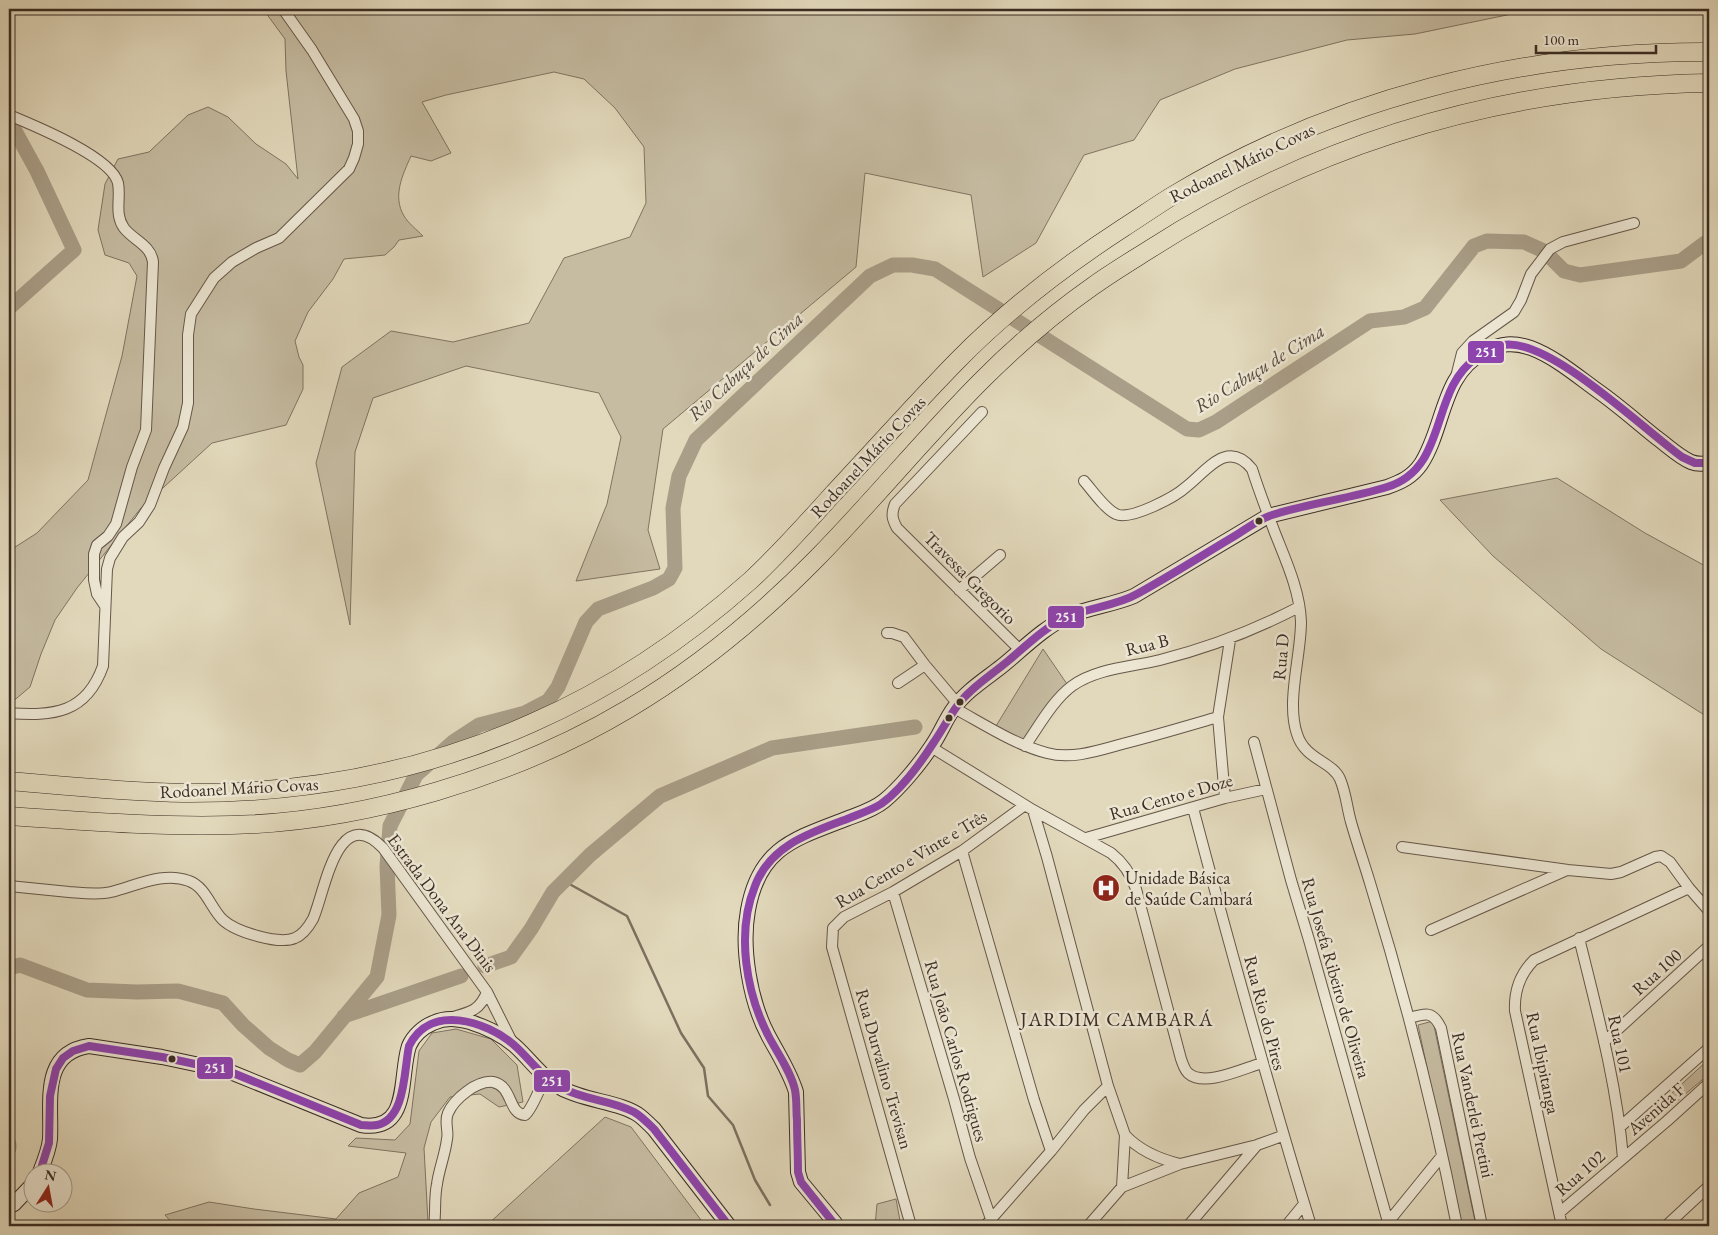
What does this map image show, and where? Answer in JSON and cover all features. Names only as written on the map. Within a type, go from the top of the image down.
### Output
[{"type":"highway","name":"Rodoanel Mário Covas","points":[[9,781],[183,793],[271,790],[320,785],[362,778],[417,764],[461,751],[537,721],[621,677],[666,648],[700,622],[750,580],[797,534],[961,356],[1002,318],[1072,261],[1173,195],[1275,143],[1337,117],[1402,96],[1491,73],[1539,64],[1586,58],[1709,52]]},
{"type":"highway","name":"Rodoanel Mário Covas","points":[[9,816],[143,825],[190,826],[287,822],[388,804],[438,791],[534,756],[584,733],[629,709],[722,644],[793,582],[986,377],[1048,320],[1096,283],[1173,234],[1268,183],[1357,145],[1414,126],[1470,112],[1596,89],[1709,83]]},
{"type":"main road","points":[[836,1226],[801,1182],[798,1172],[796,1092],[793,1080],[758,1015],[747,958],[748,911],[757,876],[766,862],[778,850],[792,841],[869,810],[883,802],[896,790],[931,747],[956,706],[1050,627],[1069,616],[1117,603],[1134,596],[1268,516],[1387,487],[1401,482],[1412,475],[1427,453],[1450,389],[1456,378],[1475,356],[1498,345],[1512,343],[1532,348],[1554,360],[1603,394],[1678,455],[1692,463],[1709,463]]},
{"type":"main road","points":[[44,1162],[50,1140],[50,1085],[60,1060],[67,1053],[77,1048],[89,1046],[162,1057],[228,1071],[361,1125],[375,1127],[388,1120],[396,1112],[401,1100],[409,1046],[414,1037],[433,1023],[452,1018],[492,1030],[513,1044],[545,1078],[562,1089],[586,1099],[619,1107],[639,1115],[654,1129],[729,1226]]},
{"type":"main road","points":[[9,1206],[14,1204],[22,1196]]},
{"type":"street","points":[[9,713],[36,715],[55,713],[80,702],[99,678],[103,666],[107,569],[110,558],[123,537],[139,522],[150,506],[182,427],[188,403],[188,335],[190,314],[214,278],[232,262],[256,248],[279,238],[337,182],[354,158],[358,144],[358,131],[354,119],[312,50],[283,9]]},
{"type":"street","points":[[14,117],[48,132],[105,163],[114,173],[118,182],[119,217],[124,228],[152,254],[146,430],[132,467],[116,524],[108,536],[97,545],[94,554],[94,580],[98,594],[105,606]]},
{"type":"street","points":[[1456,378],[1462,353],[1473,340],[1514,312],[1531,274],[1547,253],[1563,242],[1634,224]]},
{"type":"street","name":"Travessa Gregorio","points":[[982,412],[895,504],[892,520],[1020,651]]},
{"type":"street","name":"Rua D","points":[[1084,481],[1110,510],[1117,515],[1124,516],[1137,513],[1177,494],[1188,487],[1206,467],[1224,457],[1238,458],[1246,462],[1252,469],[1290,574],[1299,606],[1301,622],[1293,705],[1297,735],[1304,748],[1314,758],[1333,770],[1339,777],[1410,1018]]},
{"type":"street","points":[[959,590],[1000,555]]},
{"type":"street","name":"Rua B","points":[[1025,746],[1062,694],[1074,684],[1098,673],[1160,660],[1230,640],[1299,606]]},
{"type":"street","points":[[886,633],[904,637],[956,706],[1025,746],[1048,754],[1077,755],[1218,717]]},
{"type":"street","points":[[1225,798],[1218,717],[1230,640]]},
{"type":"street","points":[[898,683],[925,665]]},
{"type":"street","name":"Rua Josefa Ribeiro de Oliveira","points":[[1254,742],[1386,1224]]},
{"type":"street","points":[[931,747],[1029,808],[1086,838],[1122,861],[1131,875],[1184,1067],[1189,1074],[1196,1078],[1214,1078],[1262,1063]]},
{"type":"street","name":"Rua Cento e Doze","points":[[1086,838],[1225,798],[1266,789]]},
{"type":"street","points":[[1029,808],[1052,876],[1108,1086],[1125,1136],[1122,1187]]},
{"type":"street","name":"Rua Cento e Vinte e Três","points":[[837,922],[893,892],[1029,808]]},
{"type":"street","name":"Rua Rio do Pires","points":[[1193,808],[1282,1136],[1310,1226]]},
{"type":"street","name":"Estrada Dona Ana Dinis","points":[[9,886],[92,894],[108,893],[171,877],[189,881],[199,887],[223,920],[254,935],[283,940],[295,938],[305,931],[312,919],[339,847],[347,839],[358,835],[367,835],[374,839],[395,863],[487,992],[513,1044]]},
{"type":"street","points":[[1402,847],[1610,874],[1661,856],[1670,862],[1688,888],[1709,911]]},
{"type":"street","points":[[962,851],[1034,1100],[1051,1151]]},
{"type":"street","points":[[1430,930],[1568,870]]},
{"type":"street","name":"Rua Ibipitanga","points":[[1562,1226],[1515,1011],[1514,1001],[1520,978],[1534,960],[1688,888]]},
{"type":"street","name":"Rua João Carlos Rodrigues","points":[[893,892],[988,1222]]},
{"type":"street","name":"Rua Durvalino Trevisan","points":[[837,922],[833,928],[832,947],[912,1226]]},
{"type":"street","name":"Rua 101","points":[[1579,938],[1604,1042],[1620,1126],[1623,1158]]},
{"type":"street","name":"Rua 100","points":[[1604,1042],[1709,946]]},
{"type":"street","points":[[452,1018],[476,1009],[487,992]]},
{"type":"street","name":"Rua Vanderlei Pretini","points":[[1410,1018],[1421,1014],[1432,1015],[1441,1028],[1482,1226]]},
{"type":"street","points":[[1410,1018],[1425,1076],[1456,1226]]},
{"type":"street","name":"Avenida F","points":[[1620,1126],[1709,1048]]},
{"type":"street","points":[[434,1226],[436,1187],[448,1137],[446,1122],[448,1113],[453,1105],[471,1087],[485,1082],[494,1082],[501,1085],[510,1096],[515,1110],[520,1115],[525,1115],[530,1111],[537,1091],[545,1078]]},
{"type":"street","name":"Avenida F","points":[[1623,1158],[1668,1121],[1709,1083]]},
{"type":"street","points":[[988,1222],[1051,1151],[1084,1110],[1108,1086]]},
{"type":"street","points":[[1125,1136],[1133,1144],[1165,1161],[1180,1164]]},
{"type":"street","points":[[1088,1226],[1122,1187],[1180,1164],[1257,1145],[1282,1136]]},
{"type":"street","points":[[1188,1226],[1257,1145]]},
{"type":"street","points":[[1386,1224],[1441,1157]]},
{"type":"street","name":"Rua 102","points":[[1559,1213],[1623,1158]]},
{"type":"street","points":[[1666,1226],[1709,1186]]},
{"type":"street","points":[[1286,1226],[1304,1204]]},
{"type":"shaded area","points":[[263,9],[1536,9],[1415,34],[1347,40],[1235,69],[1160,100],[1134,140],[1084,155],[1036,243],[983,277],[971,195],[865,173],[856,267],[663,429],[648,530],[660,569],[576,581],[607,504],[621,437],[599,393],[466,366],[373,398],[355,452],[350,625],[316,463],[342,367],[391,331],[453,342],[529,323],[564,258],[630,237],[646,203],[644,147],[615,108],[584,79],[554,72],[446,95],[422,102],[451,153],[431,161],[411,156],[402,178],[399,193],[401,208],[404,216],[423,236],[399,240],[385,255],[344,259],[333,279],[308,312],[295,341],[303,365],[303,389],[286,425],[212,443],[141,508],[77,588],[55,620],[30,687],[11,703],[9,702],[9,551],[37,533],[88,480],[122,356],[137,276],[129,263],[105,255],[98,230],[105,184],[118,159],[149,152],[188,115],[208,107],[228,117],[256,144],[286,164],[298,179],[286,71],[285,39]]},
{"type":"shaded area","points":[[1557,478],[1645,533],[1709,568],[1709,718],[1601,649],[1493,556],[1440,500]]},
{"type":"shaded area","points":[[1043,649],[1067,684],[1023,740],[996,726]]},
{"type":"shaded area","points":[[1433,1021],[1476,1226],[1460,1226],[1418,1025]]},
{"type":"shaded area","points":[[456,1029],[491,1039],[517,1065],[523,1102],[499,1107],[480,1094],[450,1097],[431,1122],[424,1148],[428,1222],[426,1226],[175,1226],[165,1215],[209,1202],[336,1219],[359,1193],[398,1177],[406,1153],[348,1146],[356,1138],[395,1140],[410,1124],[419,1051],[432,1033]]},
{"type":"shaded area","points":[[1709,1059],[1709,1074],[1637,1135],[1633,1129]]},
{"type":"shaded area","points":[[605,1117],[631,1127],[701,1220],[698,1226],[486,1226]]},
{"type":"shaded area","points":[[896,1199],[901,1226],[875,1226],[877,1204]]},
{"type":"waterway","points":[[9,120],[37,171],[74,250],[9,308]]},
{"type":"waterway","name":"Rio Cabuçu de Cima","points":[[9,968],[20,965],[87,990],[178,991],[223,1003],[243,1025],[269,1048],[300,1065],[315,1052],[377,977],[389,915],[387,866],[390,826],[416,775],[453,742],[479,725],[525,713],[548,701],[558,687],[586,622],[598,609],[653,588],[669,579],[675,568],[673,508],[679,476],[696,440],[870,276],[893,265],[912,265],[935,269],[1187,429],[1199,430],[1216,422],[1370,321],[1404,317],[1425,308],[1474,246],[1487,241],[1524,242],[1544,251],[1564,271],[1580,275],[1681,261],[1705,243],[1709,243]]},
{"type":"waterway","points":[[485,966],[511,957],[531,929],[553,892],[590,855],[660,796],[772,748],[915,727]]},
{"type":"waterway","points":[[564,881],[627,916],[681,1033],[704,1068],[708,1096],[733,1125],[755,1180],[770,1205]]},
{"type":"waterway","points":[[344,1016],[461,976]]},
{"type":"transit line","name":"251","points":[[836,1226],[801,1182],[798,1172],[795,1090],[787,1070],[761,1020],[754,1001],[746,963],[746,923],[749,904],[762,872],[781,851],[805,836],[873,809],[889,798],[917,767],[956,707],[967,695],[1036,637],[1059,621],[1129,598],[1267,517],[1300,507],[1373,491],[1387,487],[1407,477],[1420,463],[1430,447],[1451,389],[1461,372],[1476,358],[1492,348],[1503,345],[1522,346],[1545,355],[1595,388],[1682,457],[1695,463],[1709,463]]},
{"type":"transit line","name":"251","points":[[43,1162],[49,1143],[50,1096],[56,1069],[63,1058],[73,1051],[89,1046],[162,1057],[228,1071],[361,1125],[377,1125],[386,1121],[394,1113],[399,1103],[409,1046],[418,1033],[430,1024],[444,1020],[459,1020],[474,1023],[502,1036],[514,1045],[548,1079],[562,1088],[634,1112],[654,1129],[729,1226]]},
{"type":"place","name":"Unidade Básica de Saúde Cambará","points":[[1106,888]]},
{"type":"district","name":"JARDIM CAMBARÁ","points":[[1117,1019]]}]
